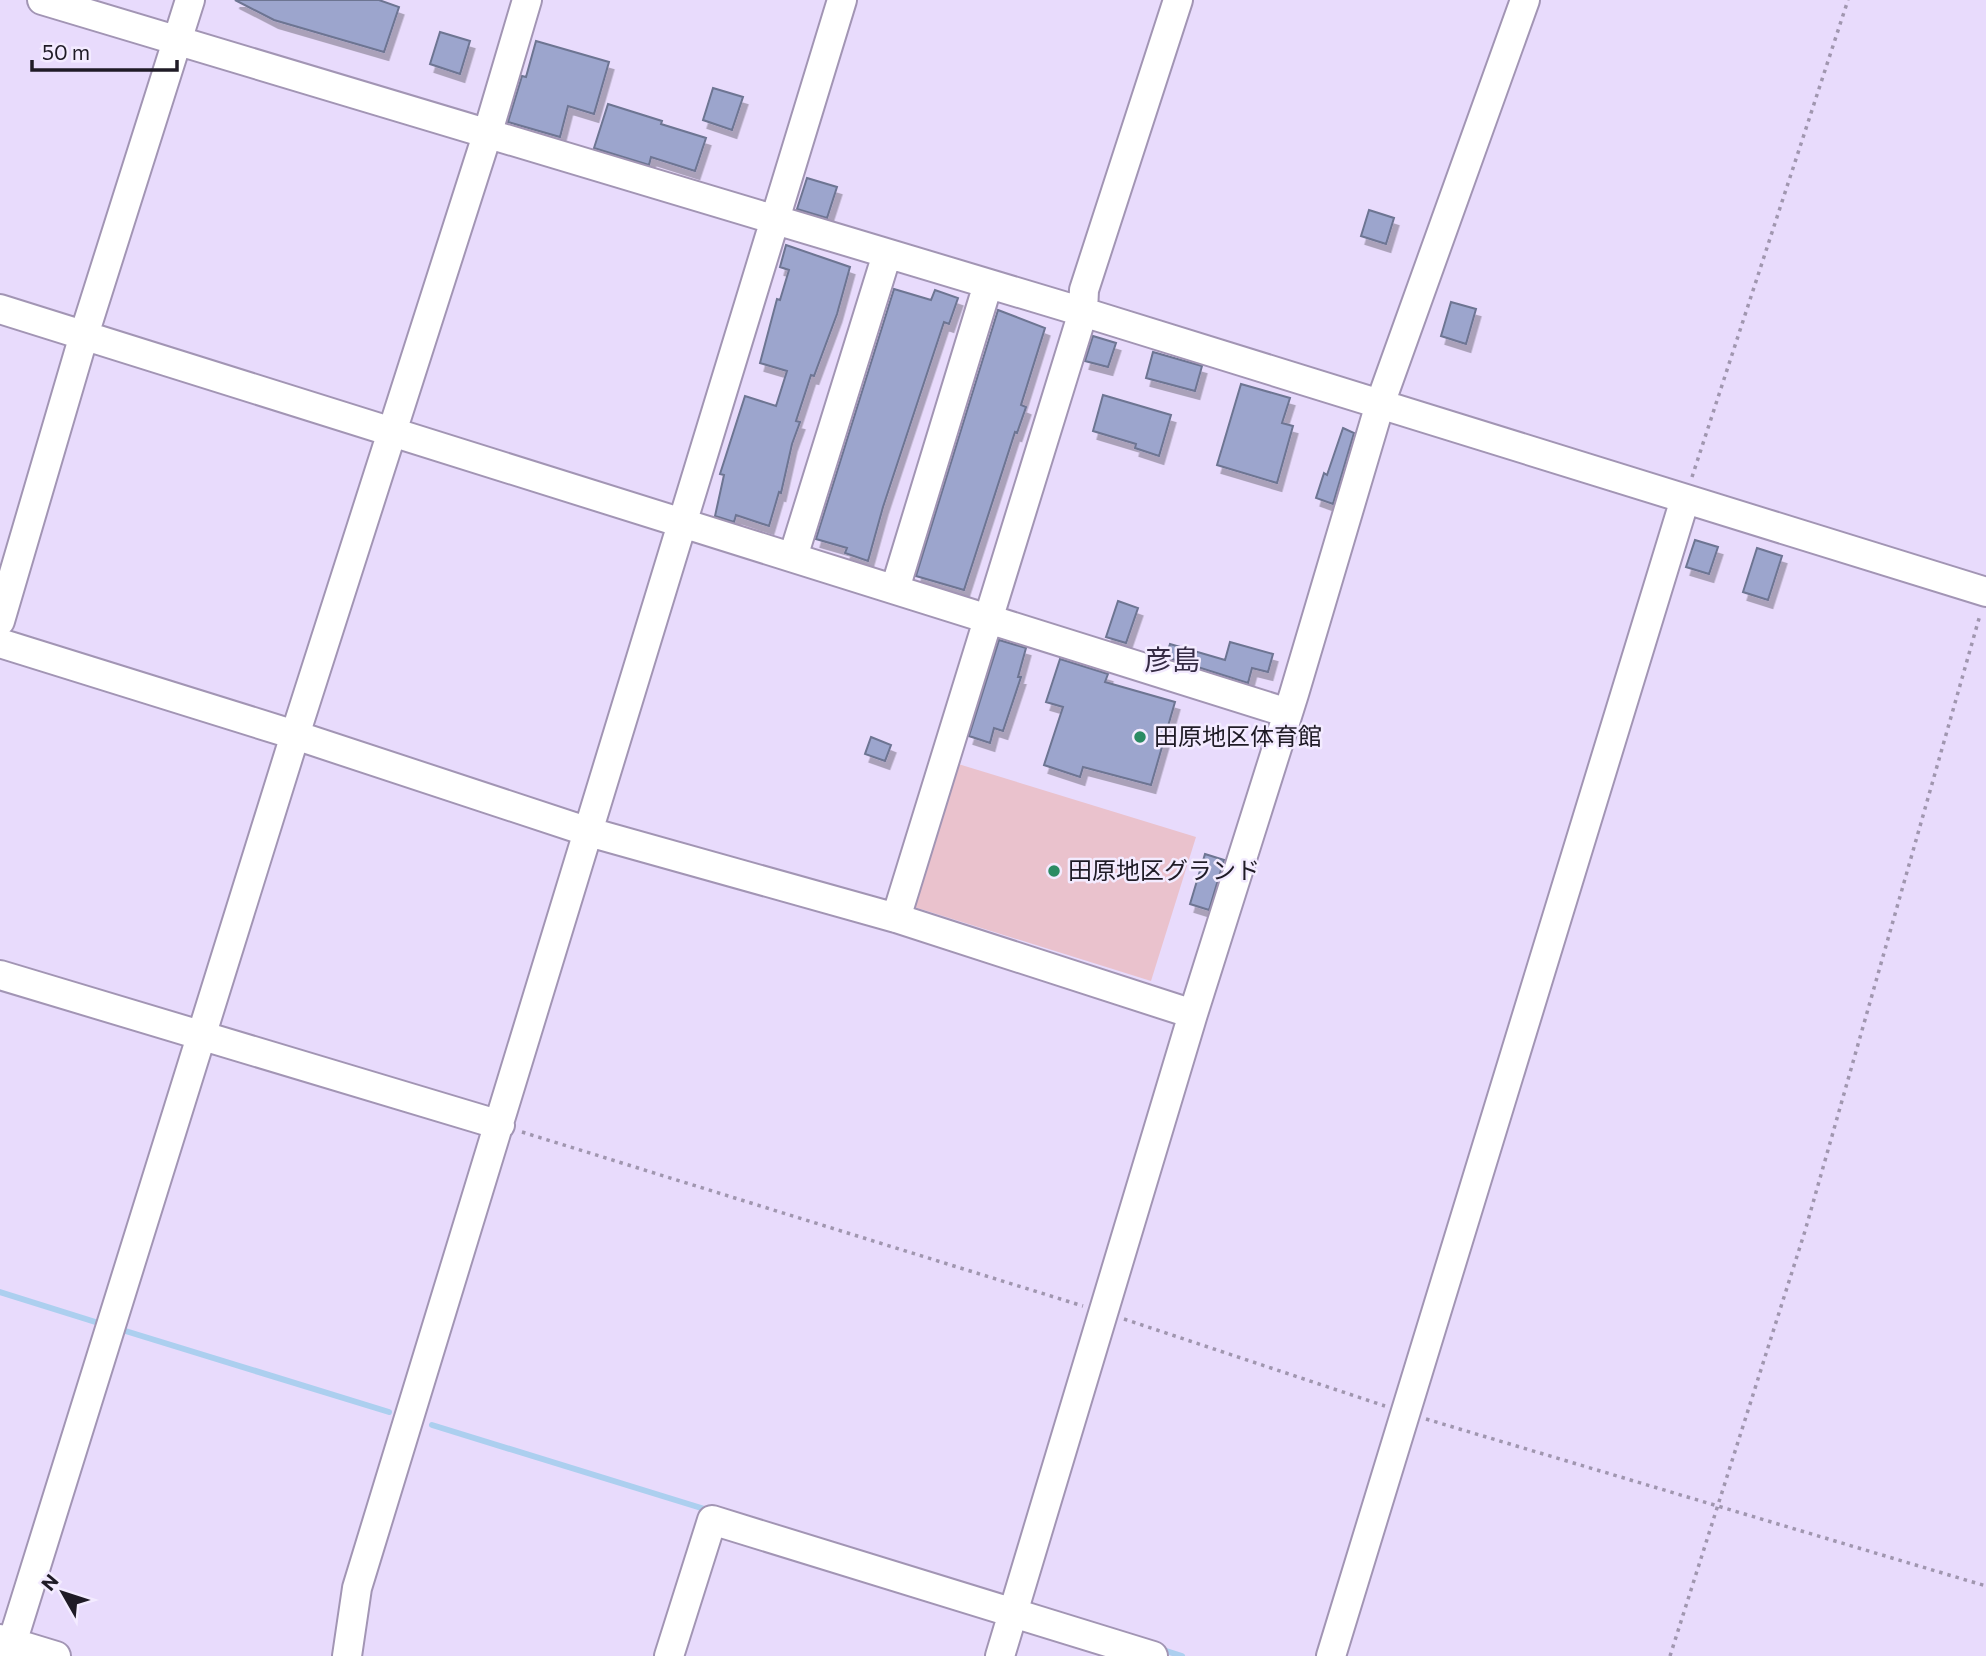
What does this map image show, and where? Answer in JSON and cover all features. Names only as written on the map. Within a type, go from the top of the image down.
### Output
[{"type":"street","points":[[41,0],[1083,312],[1685,499],[1984,600]]},
{"type":"street","points":[[0,621],[84,335],[190,0]]},
{"type":"street","points":[[56,1656],[7,1646],[112,1326],[295,735],[487,135],[527,0]]},
{"type":"street","points":[[347,1656],[357,1588],[842,0]]},
{"type":"street","points":[[896,918],[1083,312],[1084,290],[1178,0]]},
{"type":"street","points":[[1000,1656],[1380,404],[1525,0]]},
{"type":"street","points":[[793,557],[887,254]]},
{"type":"street","points":[[895,589],[988,284]]},
{"type":"street","points":[[0,309],[1288,713]]},
{"type":"street","points":[[1331,1656],[1685,499]]},
{"type":"street","points":[[0,643],[295,735],[589,832],[896,918],[1193,1014]]},
{"type":"street","points":[[0,975],[500,1125]]},
{"type":"street","points":[[669,1656],[712,1520],[1015,1607],[1153,1656]]},
{"type":"path","points":[[1685,499],[1848,0]]},
{"type":"path","points":[[1670,1656],[1805,1231],[1984,600]]},
{"type":"path","points":[[500,1125],[1104,1312],[1406,1413],[1986,1586]]},
{"type":"shaded area","name":"田原地区グランド","points":[[955,763],[1196,837],[1151,981],[911,906]]},
{"type":"building","points":[[235,0],[379,0],[399,7],[384,52],[274,20]]},
{"type":"building","points":[[440,32],[470,41],[460,74],[430,64]]},
{"type":"building","points":[[536,41],[609,62],[594,114],[568,106],[560,137],[508,122],[522,76],[526,77]]},
{"type":"building","points":[[713,88],[743,97],[732,130],[703,120]]},
{"type":"building","points":[[608,104],[706,138],[695,171],[651,157],[649,165],[594,148]]},
{"type":"building","points":[[807,178],[837,187],[827,218],[797,209]]},
{"type":"building","points":[[1369,210],[1394,218],[1386,244],[1361,236]]},
{"type":"building","points":[[786,245],[850,267],[837,314],[814,376],[811,375],[796,421],[800,422],[769,526],[736,515],[734,522],[715,516],[724,475],[720,474],[745,396],[776,406],[787,371],[760,363],[777,299],[780,300],[789,270],[780,267]]},
{"type":"building","points":[[894,289],[931,300],[935,290],[958,298],[949,324],[944,322],[868,561],[845,553],[847,548],[816,539]]},
{"type":"building","points":[[1451,302],[1476,309],[1466,344],[1441,336]]},
{"type":"building","points":[[998,310],[1045,328],[1021,405],[1026,407],[1017,433],[1015,432],[964,590],[916,576]]},
{"type":"building","points":[[1093,336],[1116,343],[1108,367],[1085,361]]},
{"type":"building","points":[[1153,352],[1202,366],[1195,391],[1146,378]]},
{"type":"building","points":[[1241,384],[1290,398],[1282,423],[1293,426],[1277,483],[1217,465]]},
{"type":"building","points":[[1103,395],[1171,415],[1159,456],[1135,448],[1136,444],[1093,431]]},
{"type":"building","points":[[1343,428],[1354,433],[1333,504],[1316,498]]},
{"type":"building","points":[[1695,540],[1718,547],[1709,574],[1686,567]]},
{"type":"building","points":[[1757,548],[1782,556],[1768,600],[1743,592]]},
{"type":"building","points":[[1118,601],[1138,608],[1126,643],[1106,637]]},
{"type":"building","points":[[999,640],[1026,648],[1018,677],[1021,677],[1003,731],[994,728],[990,743],[969,736]]},
{"type":"building","points":[[1230,642],[1273,654],[1268,672],[1252,668],[1248,683],[1166,657],[1170,644],[1225,660]]},
{"type":"building","points":[[1060,659],[1108,674],[1105,682],[1175,702],[1151,785],[1083,767],[1080,777],[1044,765],[1063,707],[1046,702]]},
{"type":"building","points":[[871,737],[891,745],[885,761],[865,754]]},
{"type":"building","points":[[1205,854],[1224,860],[1209,910],[1190,904]]},
{"type":"waterway","points":[[0,1292],[105,1325]]},
{"type":"waterway","points":[[119,1329],[389,1412]]},
{"type":"waterway","points":[[432,1425],[711,1511]]},
{"type":"waterway","points":[[1160,1649],[1182,1656]]},
{"type":"place","name":"田原地区体育館","points":[[1140,737]]},
{"type":"place","name":"田原地区グランド","points":[[1054,871]]},
{"type":"district","name":"彦島","points":[[1172,660]]}]
